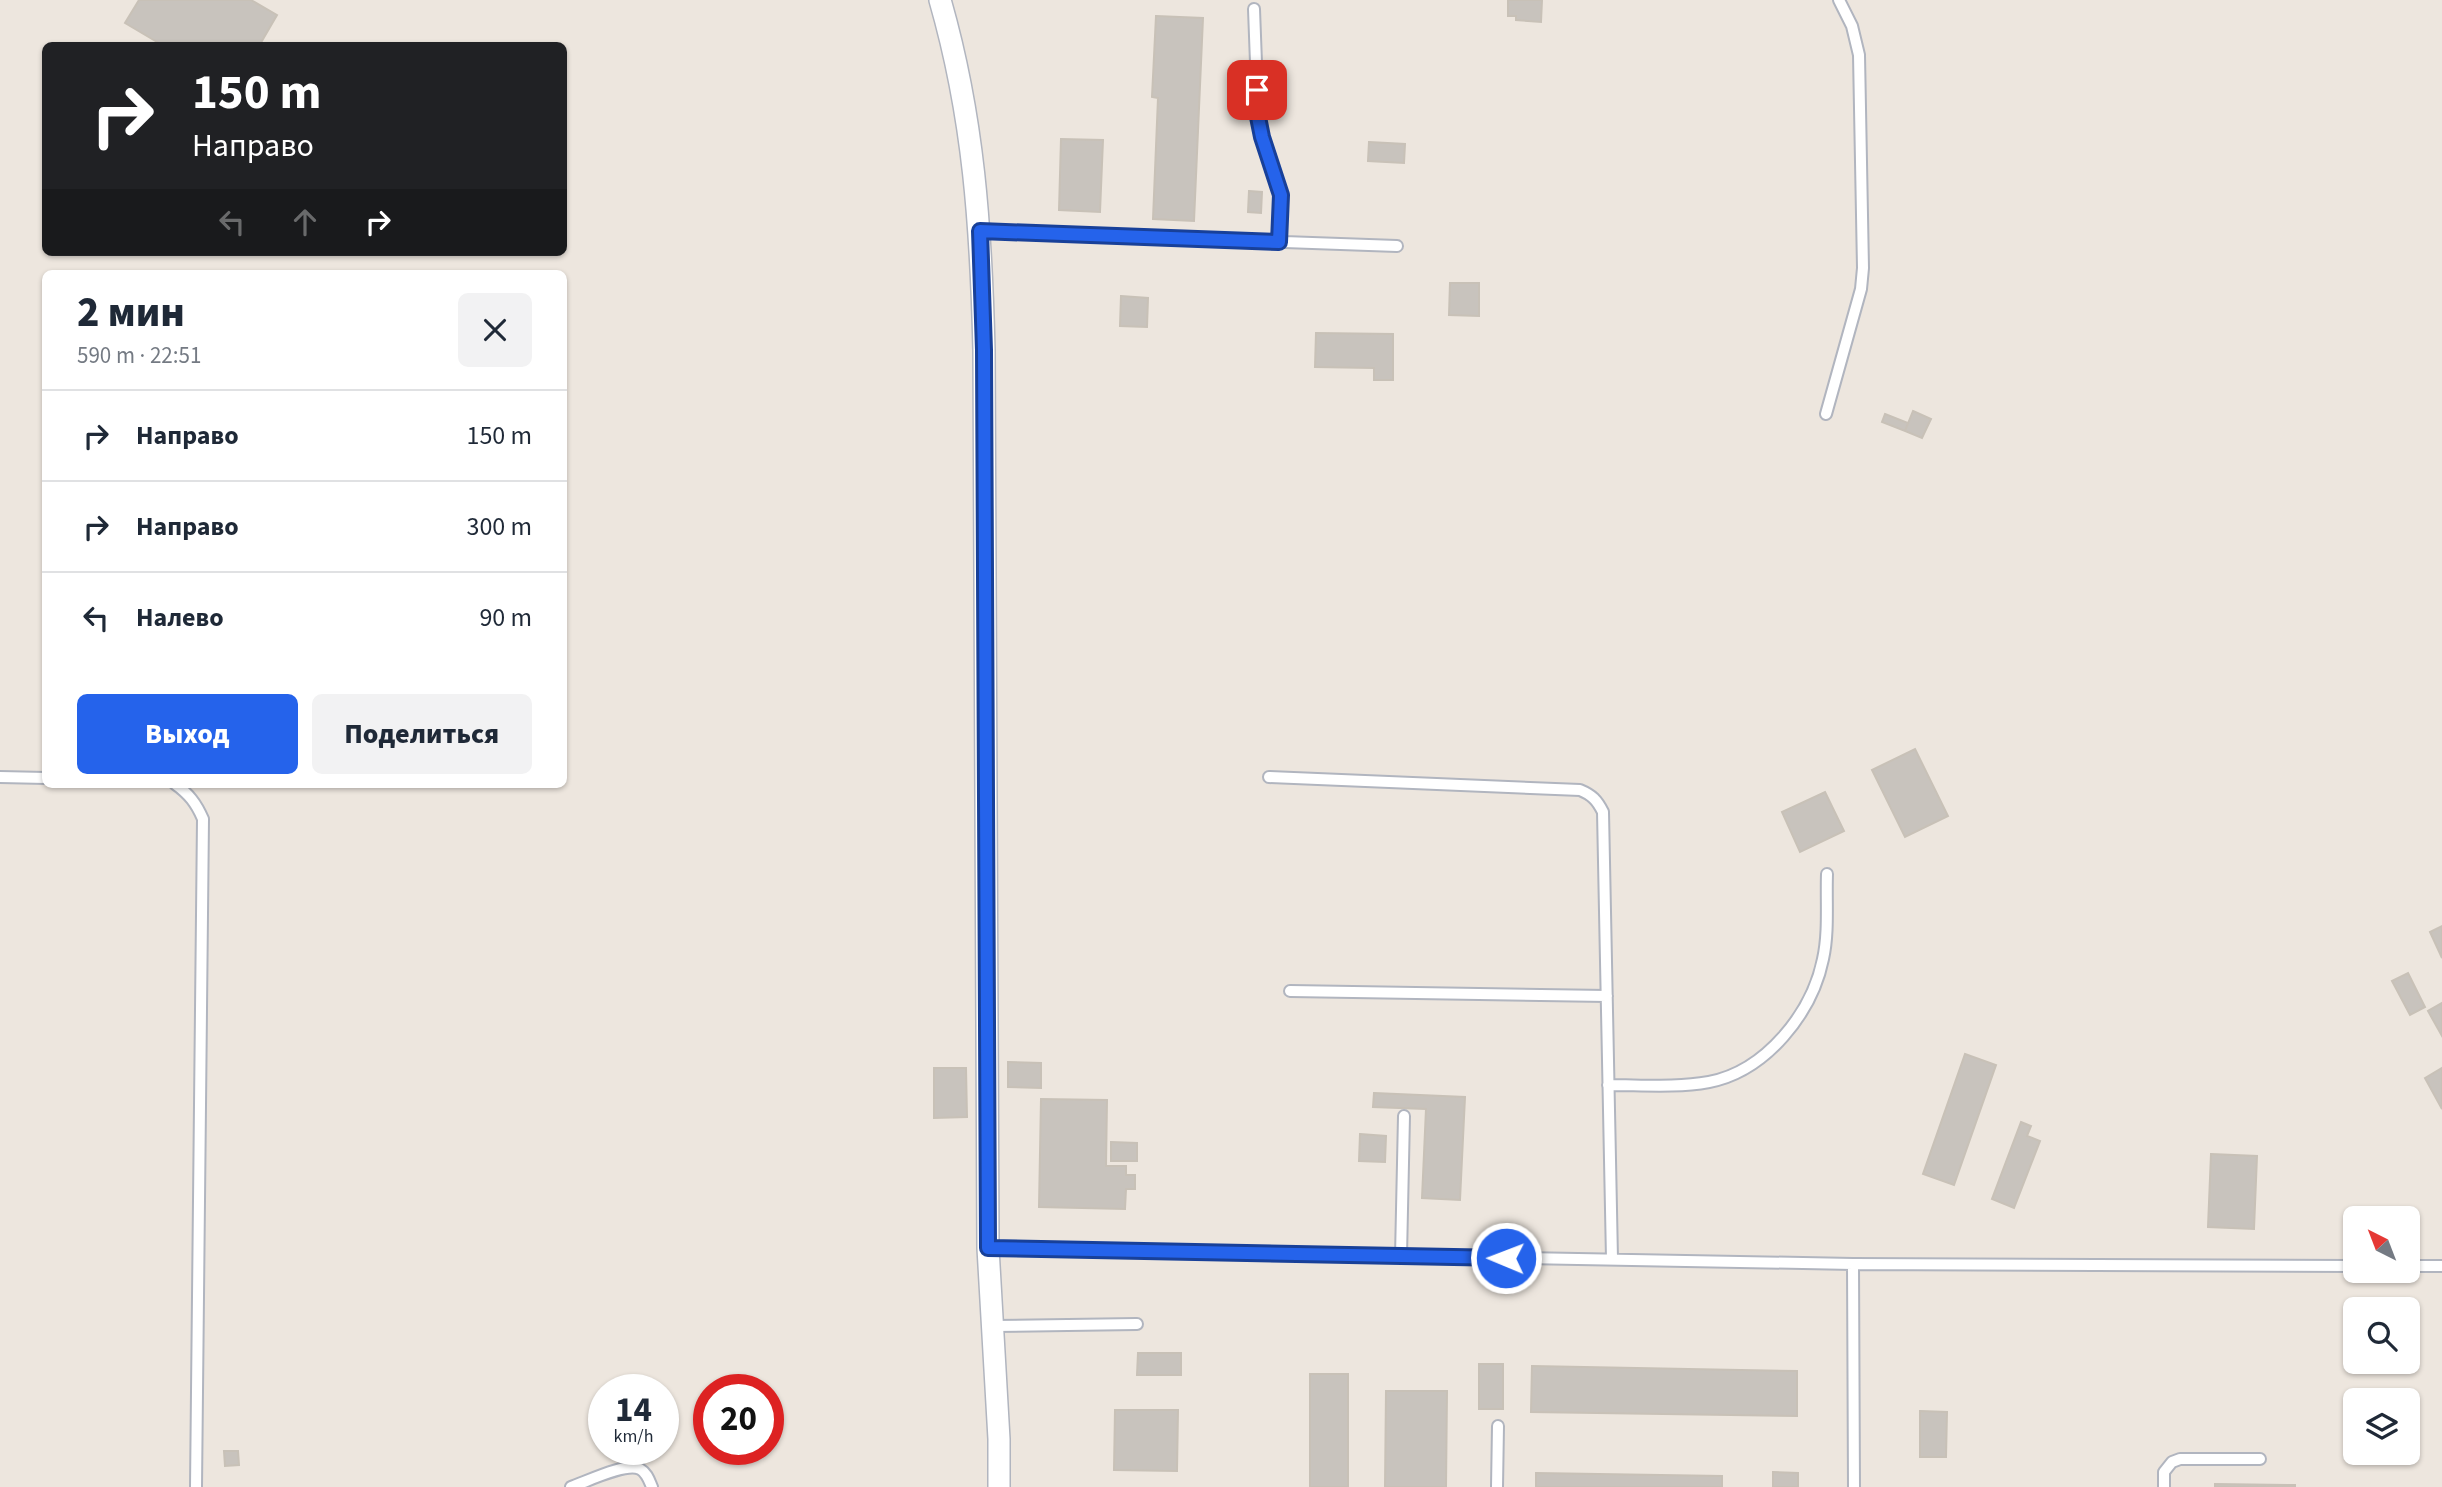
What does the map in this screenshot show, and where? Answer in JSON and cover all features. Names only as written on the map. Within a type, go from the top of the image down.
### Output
[{"type":"street","points":[[940,0],[966,114],[980,231],[984,364],[988,1248],[999,1439],[999,1487]]},
{"type":"lane","points":[[1826,414],[1861,289],[1863,268],[1859,55],[1852,26],[1839,0]]},
{"type":"lane","points":[[1254,9],[1258,117],[1281,195],[1279,242]]},
{"type":"lane","points":[[980,231],[1397,246]]},
{"type":"lane","points":[[0,777],[42,778]]},
{"type":"lane","points":[[1269,777],[1580,790],[1591,794],[1598,802],[1603,812],[1612,1259]]},
{"type":"lane","points":[[181,788],[197,804],[203,819],[196,1487]]},
{"type":"lane","points":[[1608,1085],[1685,1085],[1712,1081],[1736,1073],[1762,1056],[1782,1038],[1800,1015],[1820,972],[1824,956],[1827,874]]},
{"type":"lane","points":[[1290,991],[1607,996]]},
{"type":"lane","points":[[1401,1256],[1404,1116]]},
{"type":"lane","points":[[988,1248],[1853,1264],[2343,1266]]},
{"type":"lane","points":[[1853,1264],[1854,1487]]},
{"type":"lane","points":[[2420,1266],[2442,1266]]},
{"type":"lane","points":[[993,1326],[1137,1324]]},
{"type":"lane","points":[[1497,1487],[1498,1426]]},
{"type":"lane","points":[[2164,1487],[2164,1472],[2172,1462],[2180,1459],[2260,1459]]},
{"type":"lane","points":[[571,1487],[626,1467],[636,1467],[643,1471],[652,1487]]},
{"type":"building","points":[[139,0],[251,0],[277,15],[261,42],[157,42],[125,23]]},
{"type":"building","points":[[1508,0],[1542,0],[1541,22],[1516,20],[1516,16],[1508,16]]},
{"type":"building","points":[[1156,16],[1203,18],[1194,221],[1153,219],[1158,98],[1152,97]]},
{"type":"building","points":[[1061,139],[1103,140],[1100,212],[1059,210]]},
{"type":"building","points":[[1369,142],[1405,144],[1404,163],[1368,161]]},
{"type":"building","points":[[1249,191],[1262,192],[1261,213],[1248,212]]},
{"type":"building","points":[[1450,283],[1479,283],[1479,316],[1449,315]]},
{"type":"building","points":[[1121,296],[1148,298],[1147,327],[1120,326]]},
{"type":"building","points":[[1316,333],[1393,334],[1393,380],[1374,380],[1374,368],[1315,367]]},
{"type":"building","points":[[1913,411],[1931,419],[1922,438],[1905,431]]},
{"type":"building","points":[[1885,414],[1908,423],[1905,431],[1882,422]]},
{"type":"building","points":[[1915,749],[1948,816],[1905,837],[1872,770]]},
{"type":"building","points":[[1825,792],[1844,831],[1800,852],[1782,812]]},
{"type":"building","points":[[2442,926],[2442,958],[2430,932]]},
{"type":"building","points":[[2408,973],[2425,1007],[2410,1015],[2392,981]]},
{"type":"building","points":[[2442,1003],[2442,1036],[2428,1011]]},
{"type":"building","points":[[1965,1054],[1996,1065],[1954,1185],[1923,1174]]},
{"type":"building","points":[[1008,1062],[1041,1063],[1041,1088],[1008,1087]]},
{"type":"building","points":[[934,1068],[966,1068],[967,1117],[934,1118]]},
{"type":"building","points":[[2442,1068],[2442,1109],[2425,1078]]},
{"type":"building","points":[[1374,1093],[1465,1097],[1460,1200],[1422,1198],[1426,1109],[1373,1107]]},
{"type":"building","points":[[1041,1099],[1107,1100],[1106,1166],[1126,1166],[1126,1175],[1135,1175],[1135,1189],[1126,1189],[1125,1209],[1039,1207]]},
{"type":"building","points":[[2021,1122],[2031,1126],[2027,1136],[2040,1141],[2014,1208],[1992,1199]]},
{"type":"building","points":[[1360,1134],[1386,1136],[1385,1162],[1359,1161]]},
{"type":"building","points":[[1111,1142],[1137,1143],[1137,1161],[1111,1161]]},
{"type":"building","points":[[2211,1154],[2257,1156],[2254,1229],[2208,1227]]},
{"type":"building","points":[[1138,1353],[1181,1353],[1181,1375],[1137,1375]]},
{"type":"building","points":[[1479,1364],[1503,1364],[1503,1409],[1479,1409]]},
{"type":"building","points":[[1532,1366],[1797,1371],[1797,1416],[1531,1412]]},
{"type":"building","points":[[1310,1374],[1348,1374],[1348,1487],[1310,1487]]},
{"type":"building","points":[[1386,1391],[1447,1391],[1446,1487],[1385,1487]]},
{"type":"building","points":[[1115,1410],[1178,1410],[1177,1471],[1114,1470]]},
{"type":"building","points":[[1920,1411],[1947,1412],[1946,1457],[1920,1457]]},
{"type":"building","points":[[224,1451],[238,1451],[239,1465],[225,1466]]},
{"type":"building","points":[[1773,1472],[1798,1473],[1798,1487],[1773,1487]]},
{"type":"building","points":[[1536,1473],[1722,1476],[1722,1487],[1536,1487]]},
{"type":"building","points":[[2215,1484],[2295,1485],[2295,1487],[2215,1487]]},
{"type":"route","points":[[1257,90],[1262,137],[1281,195],[1279,242],[980,231],[984,350],[988,1248],[1506,1258]]}]
